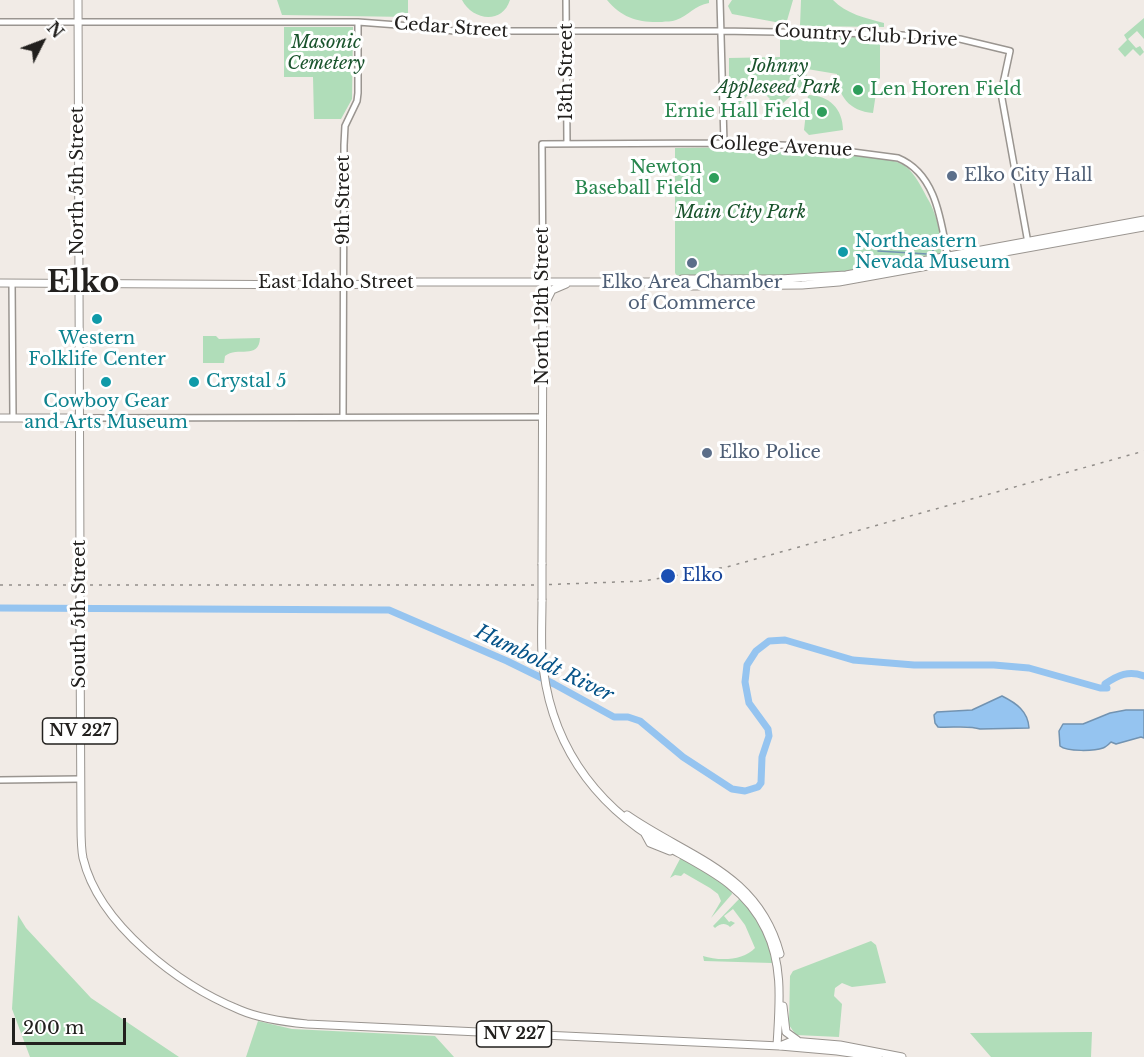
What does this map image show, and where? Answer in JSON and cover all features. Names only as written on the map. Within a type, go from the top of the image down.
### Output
[{"type":"main road","name":"North 5th Street","points":[[78,0],[79,469]]},
{"type":"main road","name":"East Idaho Street","points":[[948,259],[970,259],[1144,220]]},
{"type":"main road","name":"East Idaho Street","points":[[0,283],[344,285],[410,282],[673,282],[690,286],[813,285],[866,278],[993,248],[1028,245],[1144,226]]},
{"type":"main road","points":[[970,259],[972,256],[993,248]]},
{"type":"main road","name":"North 12th Street","points":[[543,282],[542,654],[555,718]]},
{"type":"main road","points":[[542,312],[552,290],[572,282]]},
{"type":"main road","points":[[0,418],[79,418]]},
{"type":"main road","name":"South 5th Street","points":[[79,469],[80,779],[83,859],[99,898],[120,927],[181,977],[213,997],[241,1010],[282,1021],[346,1027],[778,1046]]},
{"type":"main road","points":[[555,718],[574,761],[590,784],[620,814],[644,832],[716,873],[735,888],[751,906],[766,929],[779,975],[778,1046]]},
{"type":"main road","points":[[555,718],[581,766],[615,804],[645,827],[728,876],[756,904],[777,944],[783,974],[784,1028],[788,1035],[799,1040],[820,1044]]},
{"type":"main road","points":[[778,1046],[783,1003]]},
{"type":"main road","name":"NV 227","points":[[778,1046],[792,1041],[859,1047],[902,1057]]},
{"type":"main road","name":"NV 227","points":[[778,1046],[878,1057]]},
{"type":"street","name":"13th Street","points":[[566,0],[567,144]]},
{"type":"street","points":[[720,0],[724,143]]},
{"type":"street","name":"Cedar Street","points":[[0,22],[358,22],[454,31],[721,31]]},
{"type":"street","name":"9th Street","points":[[343,417],[345,126],[357,101],[358,93],[358,22]]},
{"type":"street","name":"Country Club Drive","points":[[721,31],[918,36],[960,39],[1010,51],[1001,93],[1028,245]]},
{"type":"street","name":"College Avenue","points":[[542,144],[724,143],[807,146],[894,157],[906,161],[921,176],[938,205],[948,259]]},
{"type":"street","name":"North 12th Street","points":[[542,144],[543,282]]},
{"type":"street","points":[[12,283],[13,418]]},
{"type":"street","points":[[79,418],[543,417]]},
{"type":"street","points":[[0,780],[80,779]]},
{"type":"green space","points":[[277,0],[408,0],[408,17],[282,15]]},
{"type":"green space","points":[[462,0],[510,0],[501,13],[487,17],[473,12]]},
{"type":"green space","points":[[607,0],[709,0],[709,3],[674,21],[654,22],[631,18]]},
{"type":"green space","points":[[732,0],[793,0],[786,24],[732,14],[728,6]]},
{"type":"green space","points":[[801,0],[833,0],[850,12],[884,23],[884,27],[800,26]]},
{"type":"green space","points":[[1144,18],[1144,39],[1137,31],[1128,39],[1136,48],[1140,46],[1144,52],[1140,56],[1133,49],[1125,57],[1118,49],[1127,40],[1124,35]]},
{"type":"green space","name":"Masonic Cemetery","points":[[284,27],[353,27],[352,99],[341,119],[314,119],[313,77],[284,77]]},
{"type":"green space","name":"Johnny Appleseed Park","points":[[780,35],[880,37],[880,78],[873,113],[857,109],[846,101],[840,89],[837,74],[807,69],[806,82],[771,114],[763,106],[770,99],[757,86],[740,103],[743,106],[734,114],[729,114],[729,58],[780,57]]},
{"type":"green space","name":"Ernie Hall Field","points":[[808,95],[822,98],[833,105],[840,116],[843,130],[809,135],[804,130]]},
{"type":"green space","name":"Main City Park","points":[[755,147],[757,152],[834,153],[877,157],[905,166],[916,177],[932,206],[940,234],[941,254],[883,267],[819,275],[678,277],[675,273],[675,148]]},
{"type":"green space","points":[[203,336],[216,336],[219,339],[260,338],[259,345],[252,351],[230,353],[225,356],[224,363],[203,363]]},
{"type":"green space","points":[[681,857],[730,887],[732,894],[711,918],[721,901],[718,894],[684,873],[681,876],[675,875],[670,878]]},
{"type":"green space","points":[[740,898],[757,920],[766,937],[772,963],[704,961],[703,956],[716,959],[737,958],[755,948],[745,925],[733,909],[724,916],[729,922],[735,923],[730,927],[724,924],[715,928],[713,926]]},
{"type":"green space","points":[[18,915],[26,928],[91,998],[179,1057],[30,1057],[12,1009]]},
{"type":"green space","points":[[871,941],[876,945],[886,983],[852,987],[842,983],[835,988],[834,996],[842,1004],[839,1037],[796,1035],[789,1025],[790,976],[793,971]]},
{"type":"green space","points":[[258,1021],[292,1029],[435,1036],[454,1057],[246,1057]]},
{"type":"green space","points":[[1092,1032],[1091,1057],[991,1057],[970,1033]]},
{"type":"water","points":[[1002,696],[1024,712],[1029,728],[938,727],[935,723],[934,715],[937,712],[972,710]]},
{"type":"water","points":[[1144,710],[1144,738],[1116,744],[1111,742],[1104,748],[1094,750],[1075,750],[1060,746],[1059,731],[1063,724],[1083,724],[1110,713]]},
{"type":"waterway","points":[[932,253],[939,244]]},
{"type":"waterway","points":[[878,251],[927,254]]},
{"type":"waterway","name":"Humboldt River","points":[[0,608],[389,610],[507,661],[614,717],[628,717],[640,721],[683,757],[732,789],[745,791],[758,787],[761,783],[762,757],[769,736],[768,729],[749,703],[745,682],[747,665],[756,651],[769,641],[785,640],[853,660],[914,665],[994,665],[1029,668],[1100,688],[1107,688],[1105,684],[1124,674],[1133,673],[1144,676]]},
{"type":"railway","points":[[0,585],[536,585],[643,581],[727,567],[1144,451]]},
{"type":"place","name":"Len Horen Field","points":[[858,90]]},
{"type":"place","name":"Ernie Hall Field","points":[[822,112]]},
{"type":"place","name":"Elko City Hall","points":[[952,176]]},
{"type":"place","name":"Newton Baseball Field","points":[[714,178]]},
{"type":"place","name":"Northeastern Nevada Museum","points":[[843,252]]},
{"type":"place","name":"Elko Area Chamber of Commerce","points":[[692,263]]},
{"type":"place","name":"Western Folklife Center","points":[[97,319]]},
{"type":"place","name":"Cowboy Gear and Arts Museum","points":[[106,382]]},
{"type":"place","name":"Crystal 5","points":[[194,382]]},
{"type":"place","name":"Elko Police","points":[[707,453]]},
{"type":"place","name":"Elko","points":[[668,576]]},
{"type":"district","name":"Elko","points":[[83,284]]}]
